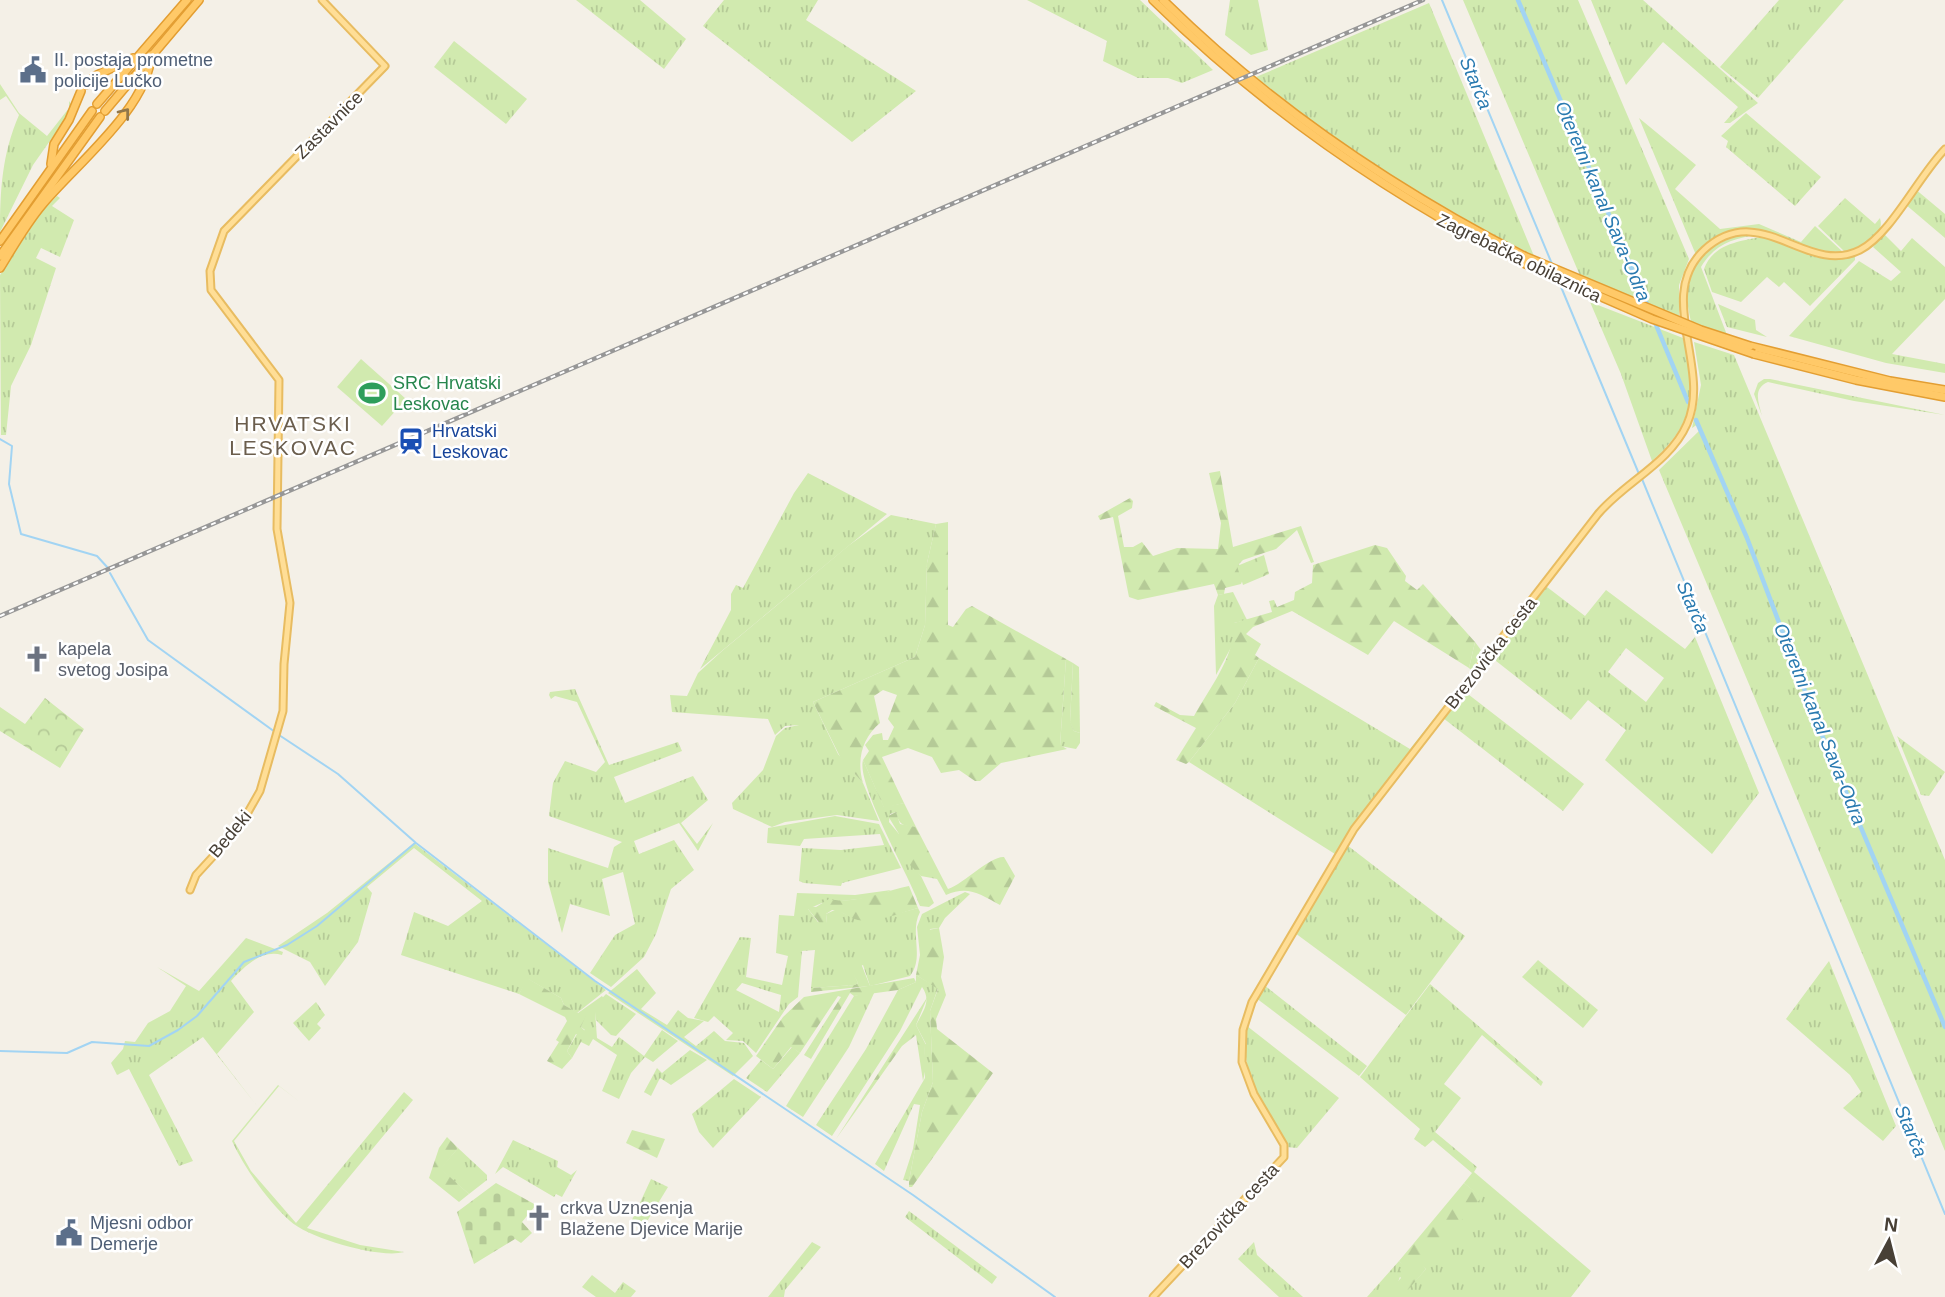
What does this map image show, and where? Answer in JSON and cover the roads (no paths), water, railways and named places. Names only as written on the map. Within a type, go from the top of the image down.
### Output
[{"type":"highway","points":[[0,242],[51,165],[94,108],[187,0]]},
{"type":"highway","points":[[0,256],[102,114],[199,0]]},
{"type":"highway","name":"Zagrebačka obilaznica","points":[[1153,0],[1254,91],[1366,174],[1445,223],[1641,314],[1754,355],[1867,383],[1945,397]]},
{"type":"highway","name":"Zagrebačka obilaznica","points":[[1163,0],[1215,50],[1302,120],[1410,194],[1522,259],[1689,326],[1750,346],[1879,379],[1945,390]]},
{"type":"highway","points":[[0,268],[43,204],[134,102],[147,75],[151,55]]},
{"type":"highway","points":[[51,165],[54,144],[69,120],[83,88],[95,76],[137,56]]},
{"type":"main road","name":"Zastavnice","points":[[278,733],[283,711],[290,603],[277,528],[280,388],[277,374],[211,289],[209,279],[224,230],[385,66],[322,0]]},
{"type":"main road","name":"Brezovička cesta","points":[[1153,1297],[1284,1157],[1284,1145],[1254,1094],[1242,1062],[1243,1030],[1256,992],[1360,821],[1598,514],[1677,441],[1692,411],[1694,376],[1684,292],[1692,267],[1703,252],[1724,237],[1751,232],[1775,236],[1823,255],[1854,253],[1879,235],[1921,176],[1945,149]]},
{"type":"main road","name":"Bedeki","points":[[190,890],[200,869],[229,840],[251,810],[278,733]]},
{"type":"waterway","name":"Starča","points":[[1442,0],[1552,264]]},
{"type":"waterway","name":"Oteretni kanal Sava-Odra","points":[[1518,0],[1649,309]]},
{"type":"waterway","name":"Starča","points":[[1559,282],[1639,474]]},
{"type":"waterway","name":"Oteretni kanal Sava-Odra","points":[[1654,320],[1688,402]]},
{"type":"waterway","name":"Oteretni kanal Sava-Odra","points":[[1696,420],[1747,538],[1819,728],[1945,1027]]},
{"type":"waterway","points":[[0,439],[12,446],[9,484],[21,534],[97,556],[108,568]]},
{"type":"waterway","name":"Starča","points":[[1642,479],[1945,1214]]},
{"type":"waterway","points":[[110,573],[148,640],[275,732]]},
{"type":"waterway","points":[[279,735],[338,774],[416,843],[595,981],[913,1195],[1055,1297]]},
{"type":"waterway","points":[[0,1051],[67,1053],[92,1042],[149,1046],[197,1016],[244,962],[287,945],[317,926],[415,843]]},
{"type":"railway","points":[[0,616],[1423,0]]},
{"type":"place","name":"II. postaja prometne policije Lučko","points":[[33,70]]},
{"type":"place","name":"SRC Hrvatski Leskovac","points":[[372,393]]},
{"type":"place","name":"Hrvatski Leskovac","points":[[411,441]]},
{"type":"place","name":"kapela svetog Josipa","points":[[37,659]]},
{"type":"place","name":"crkva Uznesenja Blažene Djevice Marije","points":[[539,1218]]},
{"type":"place","name":"Mjesni odbor Demerje","points":[[69,1233]]},
{"type":"district","name":"HRVATSKI LESKOVAC","points":[[293,435]]}]
